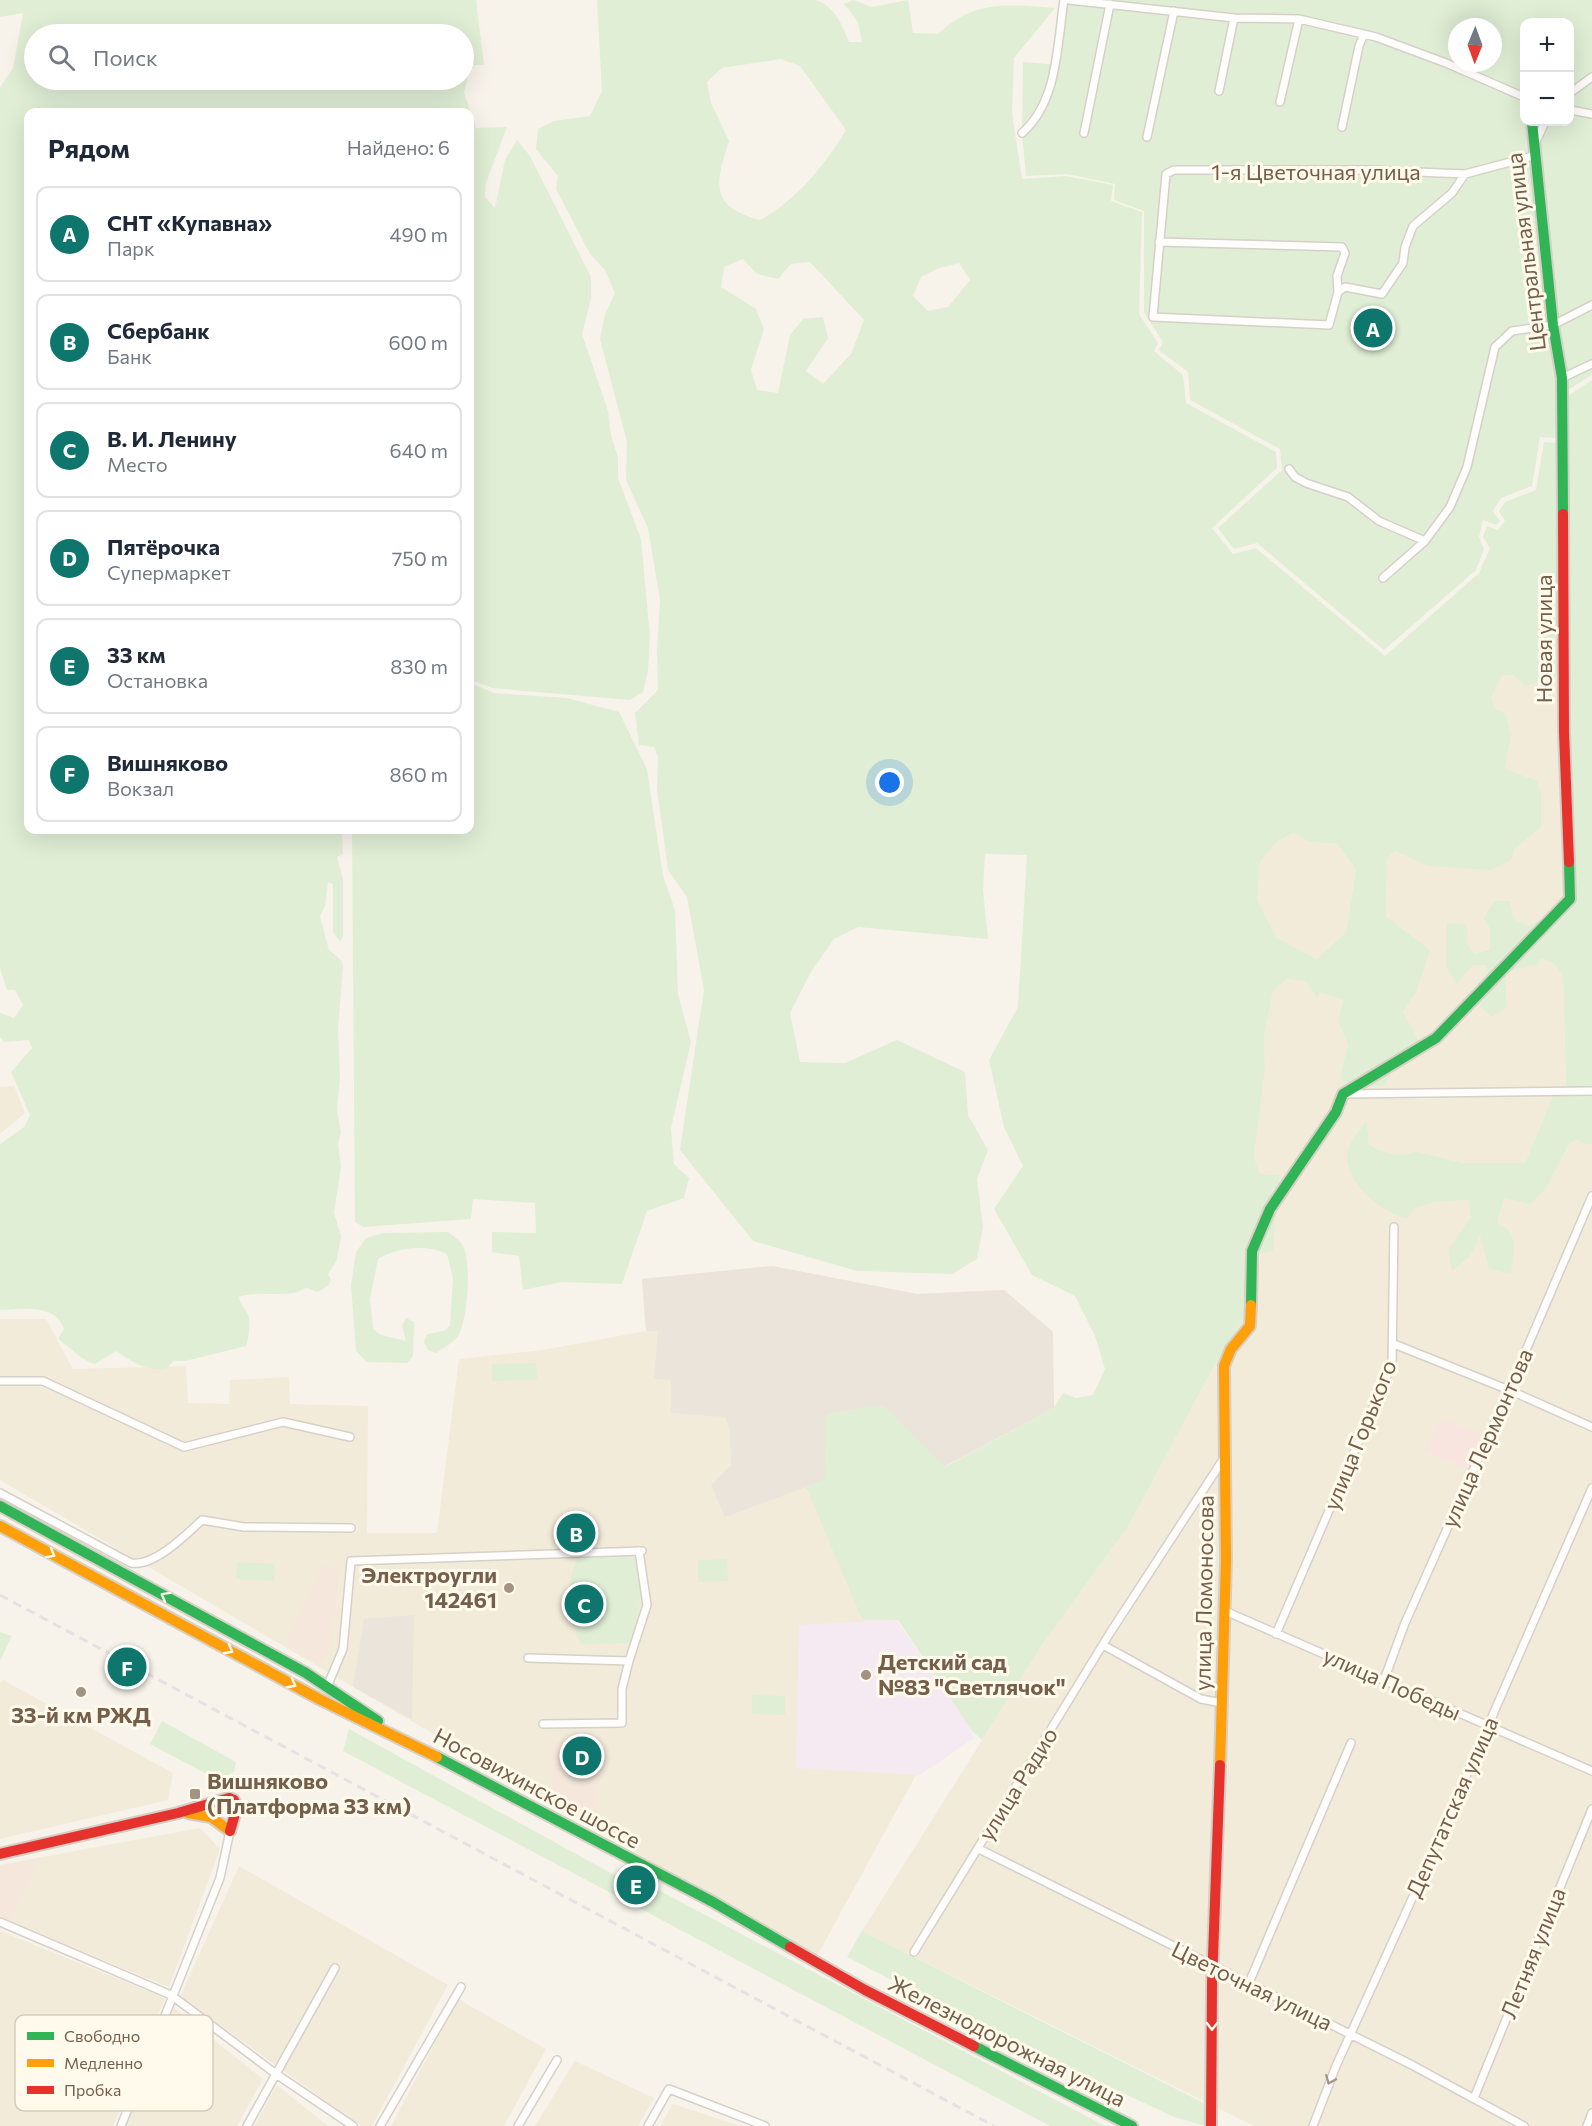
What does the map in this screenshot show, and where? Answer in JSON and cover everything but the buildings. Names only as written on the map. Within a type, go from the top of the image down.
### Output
[{"type":"street","points":[[1022,134],[1036,118],[1049,94],[1064,0]]},
{"type":"street","points":[[1070,0],[1234,18],[1299,19],[1364,34],[1446,63],[1520,95]]},
{"type":"street","points":[[1148,0],[1148,6],[1153,9]]},
{"type":"street","points":[[1084,133],[1110,4]]},
{"type":"street","points":[[1147,137],[1174,11]]},
{"type":"street","points":[[1220,91],[1234,18]]},
{"type":"street","points":[[1280,102],[1299,19]]},
{"type":"street","points":[[1342,127],[1359,46],[1364,34]]},
{"type":"street","points":[[1574,90],[1592,77]]},
{"type":"street","points":[[1574,111],[1592,114]]},
{"type":"street","name":"Центральная улица","points":[[1532,126],[1533,153],[1553,325],[1562,378]]},
{"type":"street","points":[[1533,153],[1543,126]]},
{"type":"street","name":"1-я Цветочная улица","points":[[1338,292],[1329,325],[1154,317],[1164,178],[1174,170],[1369,170],[1465,174],[1533,153]]},
{"type":"street","points":[[1159,242],[1339,246],[1346,253],[1336,281],[1338,292],[1345,287],[1382,294],[1403,263],[1405,247],[1413,226],[1452,193],[1465,174]]},
{"type":"street","points":[[1383,578],[1425,540],[1450,507],[1467,467],[1496,347],[1512,332],[1553,325],[1592,305]]},
{"type":"street","points":[[1562,378],[1592,364]]},
{"type":"street","name":"Новая улица","points":[[1343,1094],[1436,1038],[1570,899],[1564,732],[1562,378]]},
{"type":"street","points":[[1289,469],[1295,477],[1306,483],[1348,497],[1379,521],[1425,540]]},
{"type":"street","points":[[1343,1094],[1592,1091]]},
{"type":"street","name":"улица Ломоносова","points":[[1211,2126],[1213,1968],[1225,1611],[1224,1366],[1231,1349],[1250,1326],[1252,1251],[1270,1209],[1336,1112],[1343,1094]]},
{"type":"street","name":"улица Лермонтова","points":[[1384,1680],[1405,1623],[1592,1196]]},
{"type":"street","name":"улица Горького","points":[[1276,1634],[1392,1364],[1394,1227]]},
{"type":"street","points":[[1394,1344],[1509,1390],[1592,1427]]},
{"type":"street","points":[[0,1381],[43,1381],[184,1447],[283,1422],[350,1437]]},
{"type":"street","name":"улица Радио","points":[[914,1952],[1103,1645],[1225,1456]]},
{"type":"street","name":"Депутатская улица","points":[[1313,2126],[1350,2034],[1592,1488]]},
{"type":"street","points":[[0,1493],[131,1563],[140,1565],[175,1545],[202,1520],[244,1527],[351,1528]]},
{"type":"street","name":"Носовихинское шоссе","points":[[0,1506],[327,1687],[411,1743]]},
{"type":"street","name":"Носовихинское шоссе","points":[[0,1526],[320,1699],[411,1743],[713,1902],[865,1990]]},
{"type":"street","points":[[320,1699],[343,1649],[351,1561],[641,1551],[647,1605],[622,1689],[622,1723],[543,1724]]},
{"type":"street","name":"улица Победы","points":[[1225,1611],[1487,1727],[1592,1770]]},
{"type":"street","points":[[1103,1645],[1202,1699],[1222,1703]]},
{"type":"street","points":[[528,1658],[629,1661]]},
{"type":"street","points":[[1248,1984],[1352,1743]]},
{"type":"street","points":[[0,1854],[178,1813],[229,1798],[234,1800],[237,1807],[220,1878],[163,2015]]},
{"type":"street","name":"Летняя улица","points":[[1474,2098],[1592,1809]]},
{"type":"street","points":[[178,1813],[193,1812],[210,1816],[224,1823],[230,1830]]},
{"type":"street","name":"Цветочная улица","points":[[979,1849],[1213,1968],[1350,2034],[1524,2126]]},
{"type":"street","points":[[0,1922],[171,1995],[198,2015]]},
{"type":"street","points":[[247,2126],[335,1968]]},
{"type":"street","points":[[380,2126],[461,1987]]},
{"type":"street","name":"Железнодорожная улица","points":[[865,1990],[1132,2126]]},
{"type":"street","points":[[213,2027],[276,2074],[353,2126]]},
{"type":"street","points":[[518,2126],[557,2060]]},
{"type":"street","points":[[648,2126],[669,2089],[765,2126]]},
{"type":"street","points":[[121,2126],[127,2111]]},
{"type":"street","points":[[1587,2126],[1592,2114]]},
{"type":"shaded area","points":[[1562,675],[1574,895],[1571,906],[1528,926],[1513,918],[1490,928],[1490,950],[1474,953],[1466,941],[1468,930],[1447,923],[1473,965],[1487,965],[1480,1006],[1507,1007],[1506,975],[1517,969],[1536,965],[1541,958],[1555,963],[1563,978],[1566,1087],[1554,1093],[1525,1163],[1464,1163],[1415,1151],[1405,1157],[1393,1155],[1369,1145],[1367,1122],[1348,1149],[1414,1208],[1436,1202],[1468,1200],[1472,1217],[1448,1249],[1480,1235],[1497,1223],[1504,1198],[1546,1187],[1568,1146],[1577,1139],[1586,1145],[1592,1144],[1592,2126],[1254,2126],[862,1931],[1042,1645],[1129,1525],[1214,1366],[1255,1300],[1257,1253],[1273,1251],[1280,1175],[1260,1174],[1254,1157],[1265,1069],[1264,1038],[1273,991],[1286,979],[1306,982],[1318,998],[1319,993],[1343,999],[1338,1022],[1348,1045],[1340,1077],[1396,1066],[1419,1041],[1403,1011],[1416,993],[1386,917],[1387,859],[1395,851],[1429,866],[1511,860],[1515,849],[1541,827],[1537,781],[1505,768],[1511,736],[1506,713],[1496,709],[1491,698],[1502,676]]},
{"type":"shaded area","points":[[1293,833],[1310,842],[1337,844],[1356,870],[1346,932],[1317,959],[1277,938],[1257,900],[1260,862],[1277,842]]},
{"type":"shaded area","points":[[14,1086],[25,1113],[0,1134],[0,1087]]},
{"type":"shaded area","points":[[772,1266],[917,1294],[1004,1290],[1053,1332],[856,1553],[896,1620],[969,1726],[973,1738],[980,1736],[935,1755],[916,1775],[816,1958],[0,1480],[0,1319],[46,1319],[73,1369],[186,1366],[188,1403],[229,1404],[230,1380],[289,1377],[290,1404],[368,1406],[367,1533],[437,1533],[459,1359],[543,1350],[646,1331],[642,1279]]},
{"type":"shaded area","points":[[772,1266],[917,1294],[1004,1290],[1053,1332],[1054,1408],[944,1467],[883,1405],[826,1414],[825,1480],[725,1517],[711,1485],[731,1465],[730,1431],[725,1417],[671,1413],[671,1380],[654,1379],[658,1331],[646,1331],[642,1279]]},
{"type":"shaded area","points":[[1445,1419],[1484,1436],[1469,1470],[1425,1451],[1438,1421],[1443,1423]]},
{"type":"shaded area","points":[[322,1566],[340,1567],[330,1654],[319,1665],[285,1642]]},
{"type":"shaded area","points":[[414,1615],[412,1719],[353,1687],[364,1619]]},
{"type":"shaded area","name":"Детский сад №83 \"Светлячок\"","points":[[896,1620],[969,1726],[974,1738],[920,1775],[796,1768],[799,1625]]},
{"type":"shaded area","points":[[3,1680],[173,1773],[168,1800],[0,1839],[0,1683]]},
{"type":"shaded area","points":[[551,1742],[599,1742],[598,1829],[551,1802]]},
{"type":"shaded area","points":[[200,1828],[220,1849],[169,1987],[9,1922],[42,1857]]},
{"type":"shaded area","points":[[42,1857],[9,1922],[0,1918],[0,1865]]},
{"type":"shaded area","points":[[239,1866],[448,1985],[372,2126],[361,2126],[213,2021],[213,2015],[205,2015],[180,1997]]},
{"type":"shaded area","points":[[0,1931],[165,1998],[158,2015],[15,2015],[15,2111],[119,2111],[113,2126],[0,2126]]},
{"type":"shaded area","points":[[458,1999],[546,2049],[504,2126],[391,2126]]},
{"type":"shaded area","points":[[174,2008],[183,2015],[171,2015]]},
{"type":"shaded area","points":[[213,2039],[263,2079],[237,2126],[125,2126],[131,2111],[213,2111]]},
{"type":"shaded area","points":[[575,2061],[654,2098],[638,2126],[535,2126]]},
{"type":"shaded area","points":[[277,2085],[328,2126],[254,2126]]},
{"type":"shaded area","points":[[673,2104],[741,2126],[660,2126]]},
{"type":"green space","points":[[0,0],[476,0],[484,65],[474,65],[474,24],[24,24],[24,90],[465,90],[469,108],[24,108],[24,834],[342,834],[343,854],[337,857],[343,879],[343,937],[340,942],[333,932],[333,884],[328,882],[325,906],[320,916],[329,950],[342,961],[343,967],[338,1028],[340,1076],[337,1109],[341,1132],[338,1144],[341,1167],[334,1213],[341,1236],[337,1260],[328,1274],[331,1280],[328,1286],[318,1292],[306,1288],[299,1292],[239,1297],[249,1319],[246,1346],[185,1361],[174,1361],[166,1369],[146,1367],[116,1351],[95,1364],[81,1357],[58,1339],[64,1329],[54,1315],[37,1309],[0,1310],[0,1144],[24,1127],[30,1115],[11,1072],[32,1048],[29,1040],[4,1042],[0,1037],[0,1013],[14,1018],[23,1005],[15,990],[7,990],[0,968],[0,87],[13,68],[23,13],[0,17]]},
{"type":"green space","points":[[597,0],[816,0],[833,12],[849,42],[862,42],[858,22],[844,4],[853,0],[872,7],[908,0],[913,33],[938,34],[964,15],[977,10],[1006,6],[1055,8],[1014,58],[1012,114],[1022,179],[1066,176],[1113,185],[1111,201],[1142,212],[1139,314],[1158,343],[1154,351],[1183,375],[1186,403],[1276,452],[1277,468],[1212,528],[1233,554],[1256,548],[1385,656],[1479,573],[1490,548],[1483,537],[1487,526],[1498,530],[1505,521],[1499,511],[1505,502],[1536,490],[1544,442],[1560,443],[1562,675],[1526,686],[1513,675],[1502,676],[1491,698],[1496,709],[1506,713],[1511,736],[1505,768],[1537,781],[1541,793],[1541,827],[1515,849],[1511,860],[1490,870],[1428,866],[1395,851],[1387,859],[1386,917],[1430,950],[1416,993],[1403,1011],[1419,1041],[1416,1052],[1396,1066],[1384,1086],[1348,1087],[1340,1077],[1348,1045],[1338,1022],[1343,999],[1319,993],[1318,999],[1306,982],[1287,979],[1273,991],[1264,1038],[1265,1069],[1254,1157],[1260,1174],[1280,1175],[1273,1251],[1257,1254],[1255,1300],[1214,1366],[1129,1525],[1042,1645],[982,1740],[972,1731],[898,1620],[862,1619],[806,1487],[825,1479],[826,1414],[883,1405],[945,1467],[1054,1408],[1063,1393],[1076,1398],[1093,1395],[1105,1369],[1095,1336],[1075,1296],[1032,1275],[994,1209],[1023,1166],[1004,1127],[989,1060],[1018,1007],[1027,855],[985,854],[983,890],[988,939],[858,927],[834,939],[811,972],[790,1013],[800,1062],[845,1063],[897,1040],[965,1072],[968,1115],[988,1150],[977,1179],[983,1227],[977,1259],[952,1274],[857,1271],[753,1241],[680,1150],[704,990],[687,897],[668,870],[657,789],[658,757],[654,747],[639,745],[635,713],[658,690],[657,652],[660,600],[648,528],[626,480],[627,442],[600,339],[605,314],[615,293],[605,270],[590,254],[556,189],[558,176],[536,149],[538,129],[554,121],[590,116],[602,91]],"holes":[[[781,59],[800,66],[846,130],[809,181],[774,212],[760,220],[731,208],[720,191],[721,169],[729,141],[711,103],[707,82],[722,68]],[[743,259],[757,274],[778,279],[791,264],[810,262],[864,320],[851,354],[823,384],[806,371],[828,338],[823,317],[803,319],[790,335],[778,393],[757,390],[751,370],[764,329],[756,309],[721,287],[724,267]],[[959,263],[970,280],[948,307],[928,311],[913,296],[921,277],[939,268]],[[1293,833],[1310,842],[1337,844],[1356,870],[1346,932],[1317,959],[1277,938],[1257,900],[1260,862],[1277,842]]]},
{"type":"green space","points":[[1065,0],[1592,0],[1592,375],[1563,393],[1556,438],[1540,437],[1532,486],[1501,498],[1493,511],[1500,521],[1496,525],[1483,520],[1479,537],[1484,549],[1476,570],[1384,650],[1257,543],[1234,549],[1218,528],[1282,470],[1280,449],[1190,400],[1188,372],[1159,350],[1163,342],[1144,313],[1144,211],[1114,200],[1115,184],[1067,174],[1026,176],[1022,133],[1023,62],[1060,65]]},
{"type":"green space","points":[[474,122],[476,128],[507,127],[486,183],[485,197],[495,208],[505,160],[517,140],[530,156],[591,277],[591,298],[582,334],[608,411],[611,435],[618,458],[618,478],[641,539],[650,637],[648,671],[643,692],[630,700],[492,688],[474,681]]},
{"type":"green space","points":[[1592,380],[1592,1144],[1586,1145],[1577,1139],[1568,1146],[1546,1188],[1530,1204],[1504,1198],[1497,1223],[1505,1227],[1513,1238],[1511,1274],[1489,1268],[1480,1236],[1470,1256],[1452,1271],[1448,1249],[1471,1217],[1468,1200],[1436,1202],[1414,1208],[1408,1218],[1398,1215],[1375,1203],[1365,1194],[1350,1172],[1347,1160],[1348,1149],[1367,1121],[1369,1145],[1392,1154],[1403,1155],[1415,1151],[1464,1163],[1525,1163],[1554,1093],[1566,1086],[1563,978],[1555,964],[1541,958],[1537,965],[1517,969],[1506,975],[1507,1007],[1492,1017],[1480,1006],[1487,965],[1473,965],[1457,984],[1446,967],[1447,923],[1465,924],[1468,930],[1466,941],[1474,953],[1490,950],[1490,928],[1483,918],[1495,901],[1510,901],[1513,918],[1528,926],[1570,906],[1574,895],[1568,809],[1568,396]]},
{"type":"green space","points":[[474,685],[494,693],[567,698],[619,712],[647,769],[663,876],[675,910],[678,994],[691,1042],[671,1128],[674,1164],[689,1178],[684,1198],[647,1211],[622,1284],[562,1282],[523,1290],[519,1256],[492,1252],[492,1232],[536,1233],[535,1203],[473,1199],[471,1219],[363,1227],[355,1222],[352,834],[474,834]]},
{"type":"green space","points":[[448,1232],[462,1244],[467,1263],[468,1290],[464,1317],[458,1336],[436,1353],[428,1350],[424,1342],[427,1334],[444,1331],[450,1326],[453,1278],[447,1254],[421,1248],[394,1252],[378,1259],[370,1299],[373,1329],[381,1335],[406,1341],[402,1326],[406,1318],[414,1322],[413,1356],[407,1363],[367,1362],[356,1351],[351,1285],[356,1252],[366,1238],[383,1233]]},
{"type":"green space","points":[[536,1363],[537,1380],[492,1381],[492,1364]]},
{"type":"green space","points":[[634,1554],[640,1587],[634,1643],[581,1644],[572,1622],[569,1600],[571,1577],[579,1555]]},
{"type":"green space","points":[[727,1559],[728,1581],[698,1582],[698,1560]]},
{"type":"green space","points":[[237,1562],[275,1564],[274,1581],[236,1579]]},
{"type":"green space","points":[[0,1632],[12,1636],[0,1661]]},
{"type":"green space","points":[[752,1695],[785,1696],[785,1715],[752,1714]]},
{"type":"green space","points":[[162,1721],[236,1762],[234,1772],[218,1780],[150,1744]]},
{"type":"green space","points":[[349,1729],[645,1892],[649,1886],[660,1891],[1105,2126],[1050,2126],[343,1751]]},
{"type":"green space","points":[[862,1931],[1204,2103],[1205,2126],[1174,2117],[997,2034],[847,1957]]},
{"type":"railway","points":[[0,1595],[994,2126]]},
{"type":"traffic: fast","points":[[1532,126],[1553,325],[1562,378],[1563,514]]},
{"type":"traffic: fast","points":[[1251,1305],[1252,1251],[1270,1209],[1336,1112],[1343,1094],[1436,1038],[1570,899],[1569,862]]},
{"type":"traffic: fast","points":[[0,1506],[306,1673],[378,1721]]},
{"type":"traffic: fast","points":[[437,1757],[713,1902],[790,1947]]},
{"type":"traffic: fast","points":[[974,2046],[1132,2126]]},
{"type":"traffic: slow","points":[[1220,1765],[1226,1560],[1224,1366],[1231,1349],[1250,1326],[1251,1305]]},
{"type":"traffic: slow","points":[[0,1526],[319,1699],[437,1757]]},
{"type":"traffic: slow","points":[[188,1813],[211,1817],[230,1831]]},
{"type":"traffic: jam","points":[[1563,514],[1564,732],[1569,862]]},
{"type":"traffic: jam","points":[[1211,2126],[1212,1984],[1220,1765]]},
{"type":"traffic: jam","points":[[0,1854],[178,1813],[229,1798],[234,1800],[237,1807],[230,1831]]},
{"type":"traffic: jam","points":[[790,1947],[865,1990],[974,2046]]},
{"type":"place","name":"СНТ «Купавна»","points":[[1373,328]]},
{"type":"place","name":"Сбербанк","points":[[576,1533]]},
{"type":"place","name":"Электроугли 142461","points":[[509,1588]]},
{"type":"place","name":"В. И. Ленину","points":[[584,1604]]},
{"type":"place","name":"Вишняково","points":[[127,1667]]},
{"type":"place","name":"Детский сад №83 \"Светлячок\"","points":[[866,1675]]},
{"type":"place","name":"33-й км РЖД","points":[[81,1692]]},
{"type":"place","name":"Пятёрочка","points":[[582,1756]]},
{"type":"place","name":"Вишняково (Платформа 33 км)","points":[[195,1794]]},
{"type":"place","name":"33 км","points":[[636,1885]]}]
